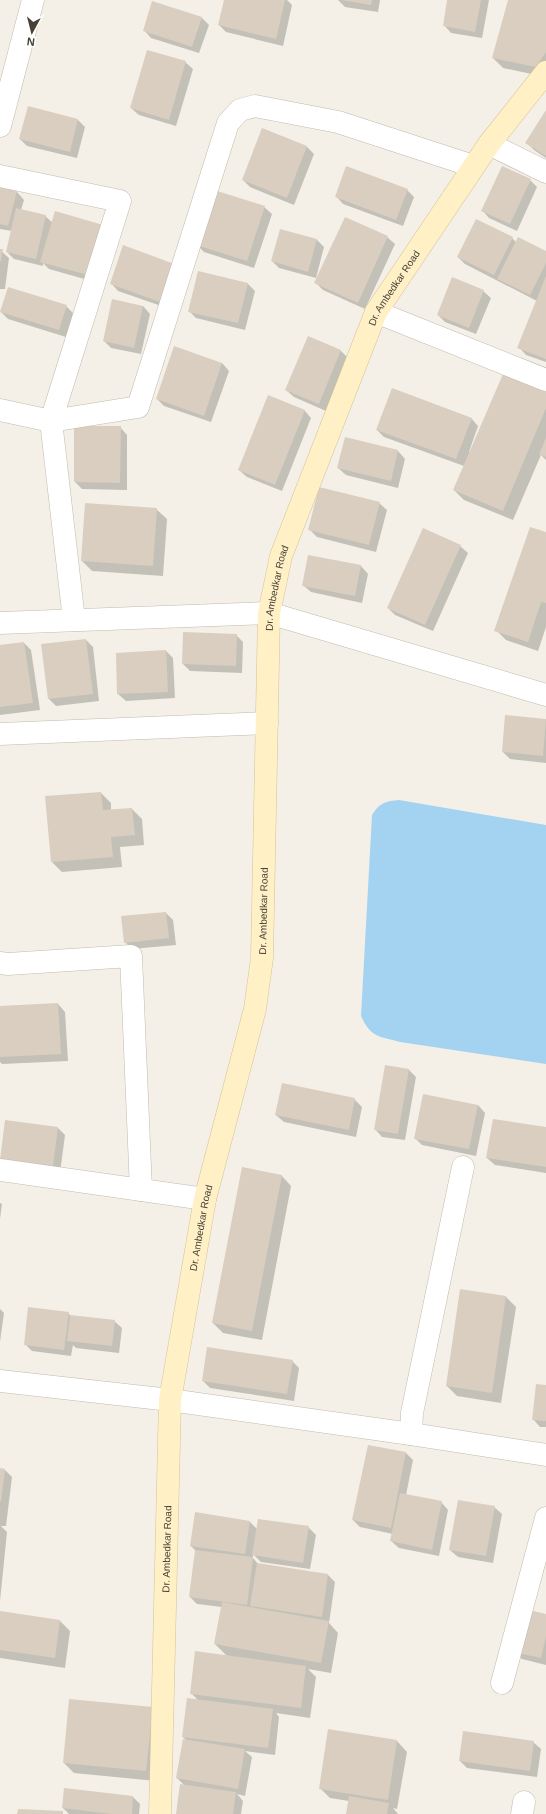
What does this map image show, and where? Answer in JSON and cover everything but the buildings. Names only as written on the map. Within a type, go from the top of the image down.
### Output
[{"type":"street","points":[[0,126],[33,0]]},
{"type":"street","name":"Dr. Ambedkar Road","points":[[160,1814],[170,1400],[205,1200],[255,1009],[262,958],[269,613],[281,556],[376,312],[473,166],[546,72]]},
{"type":"street","points":[[0,410],[51,421],[138,406],[228,123],[240,110],[255,106],[338,122],[473,166]]},
{"type":"street","points":[[489,144],[546,172]]},
{"type":"street","points":[[0,176],[120,201],[51,421],[74,620]]},
{"type":"street","points":[[376,312],[546,380]]},
{"type":"street","points":[[0,624],[269,613],[546,695]]},
{"type":"street","points":[[0,734],[267,723]]},
{"type":"street","points":[[0,963],[8,964],[131,956],[141,1190]]},
{"type":"street","points":[[411,1434],[412,1413],[463,1167]]},
{"type":"street","points":[[0,1170],[205,1200]]},
{"type":"street","points":[[0,1380],[170,1400],[411,1434],[546,1455]]},
{"type":"street","points":[[502,1683],[546,1518]]},
{"type":"water","points":[[399,800],[546,825],[546,1064],[400,1042],[376,1035],[368,1028],[361,1016],[372,815],[383,803]]}]
